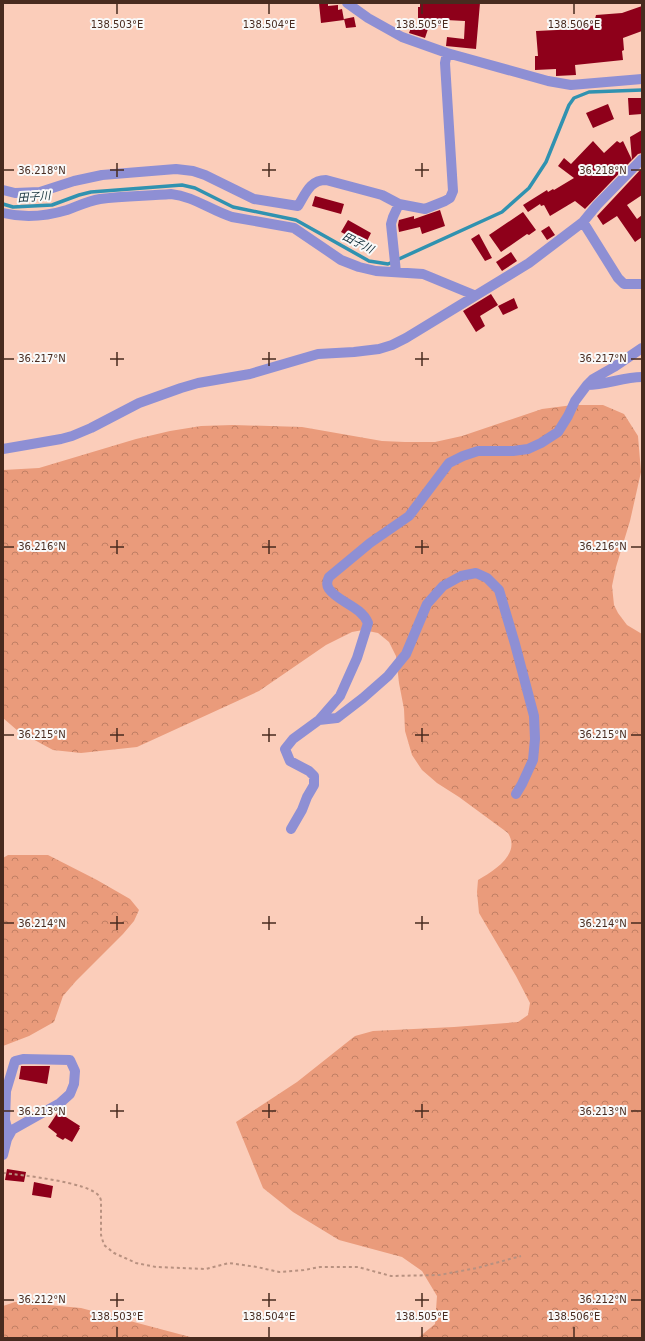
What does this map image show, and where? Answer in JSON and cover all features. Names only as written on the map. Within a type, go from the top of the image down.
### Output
[{"type":"street","points":[[347,3],[368,18],[402,37],[447,53],[548,81],[571,85],[642,79]]},
{"type":"street","points":[[3,190],[15,192],[40,192],[74,181],[102,175],[176,169],[193,171],[205,175],[254,199],[287,205],[298,206],[314,182],[326,180],[382,195],[399,204],[425,209],[450,198],[453,191],[445,63],[447,53]]},
{"type":"street","points":[[3,449],[61,440],[91,428],[139,403],[198,383],[250,374],[318,354],[366,351],[392,345],[529,263],[583,222],[597,205],[642,159]]},
{"type":"street","points":[[3,213],[12,215],[41,215],[67,210],[100,199],[171,194],[180,195],[189,197],[222,214],[232,217],[294,228],[341,260],[354,266],[376,271],[396,270],[423,274],[474,295]]},
{"type":"street","points":[[396,270],[391,224],[399,204]]},
{"type":"street","points":[[583,222],[618,278],[624,284],[642,284]]},
{"type":"street","points":[[291,830],[314,785],[314,776],[309,770],[290,761],[285,748],[292,739],[319,720],[340,696],[350,677],[368,623],[366,618],[329,589],[327,582],[329,577],[370,543],[409,516],[449,463],[478,451],[513,451],[528,449],[541,443],[558,432],[568,416],[575,400],[593,379],[642,348]]},
{"type":"street","points":[[587,385],[642,377]]},
{"type":"street","points":[[319,720],[337,718],[388,676],[406,654],[427,604],[443,586],[461,576],[476,573],[487,578],[499,590],[534,716],[535,739],[533,760],[516,794]]},
{"type":"street","points":[[3,1154],[6,1132],[6,1092],[15,1061],[24,1059],[70,1060],[75,1071],[74,1084],[70,1094],[60,1103],[6,1132]]},
{"type":"path","points":[[3,1173],[48,1179],[85,1188],[96,1193],[100,1196],[101,1201],[101,1235],[104,1245],[114,1253],[136,1263],[156,1267],[206,1269],[229,1263],[279,1272],[320,1267],[358,1267],[391,1276],[439,1275],[477,1268],[521,1256]]},
{"type":"green space","points":[[573,405],[603,405],[624,414],[638,436],[641,472],[630,521],[616,567],[612,586],[614,605],[618,613],[627,625],[642,634],[642,1338],[418,1338],[435,1324],[437,1296],[422,1271],[402,1257],[339,1240],[293,1212],[263,1188],[236,1122],[297,1082],[355,1036],[373,1031],[518,1022],[528,1015],[530,1003],[479,913],[477,892],[478,880],[504,861],[509,854],[511,841],[508,833],[459,797],[437,783],[422,770],[412,755],[405,731],[404,709],[396,656],[389,642],[378,633],[363,630],[352,632],[326,645],[259,691],[137,747],[81,753],[53,750],[18,731],[3,718],[3,470],[39,468],[136,439],[201,426],[233,425],[302,427],[382,441],[435,442],[462,436],[542,409]]},
{"type":"green space","points":[[8,855],[48,855],[130,899],[139,910],[134,921],[123,934],[63,996],[54,1022],[29,1036],[3,1046],[3,858]]},
{"type":"green space","points":[[15,1302],[81,1308],[194,1338],[3,1338],[3,1306]]},
{"type":"building","points":[[319,3],[328,3],[328,6],[338,5],[338,10],[342,9],[344,20],[321,23]]},
{"type":"building","points":[[480,3],[476,49],[446,46],[447,37],[464,39],[465,21],[446,20],[446,26],[429,26],[425,38],[409,33],[412,25],[418,27],[418,7],[420,7],[420,4]]},
{"type":"building","points":[[642,6],[642,31],[623,38],[623,60],[575,65],[576,75],[556,76],[556,69],[535,70],[535,56],[538,56],[536,31],[578,29],[577,21],[595,19],[596,15],[622,13]]},
{"type":"building","points":[[354,17],[356,27],[346,28],[344,19]]},
{"type":"building","points":[[628,98],[642,98],[642,114],[629,115]]},
{"type":"building","points":[[608,104],[614,119],[593,128],[586,113]]},
{"type":"building","points":[[642,130],[642,153],[638,154],[632,160],[630,137]]},
{"type":"building","points":[[593,141],[604,153],[617,141],[620,143],[623,141],[632,160],[585,209],[575,201],[550,216],[544,205],[541,206],[540,204],[528,212],[523,205],[547,190],[548,192],[553,189],[554,190],[574,178],[558,166],[564,158],[571,164]]},
{"type":"building","points":[[642,168],[642,195],[627,205],[637,219],[642,215],[642,237],[635,242],[617,216],[603,225],[597,216]]},
{"type":"building","points":[[315,196],[344,204],[341,214],[312,206]]},
{"type":"building","points":[[440,210],[445,226],[422,234],[420,227],[399,232],[399,220],[414,216],[414,219]]},
{"type":"building","points":[[523,212],[536,230],[529,235],[527,234],[501,252],[489,235]]},
{"type":"building","points":[[348,220],[371,233],[365,245],[341,232]]},
{"type":"building","points":[[549,226],[555,235],[547,240],[541,231]]},
{"type":"building","points":[[479,234],[492,258],[485,261],[471,239]]},
{"type":"building","points":[[511,252],[517,261],[502,271],[496,262]]},
{"type":"building","points":[[491,294],[498,305],[480,316],[485,326],[476,332],[463,311]]},
{"type":"building","points":[[514,298],[518,308],[503,315],[498,306]]},
{"type":"building","points":[[21,1066],[50,1066],[47,1084],[19,1079]]},
{"type":"building","points":[[58,1112],[80,1126],[72,1142],[65,1138],[63,1140],[56,1136],[57,1134],[48,1127]]},
{"type":"building","points":[[7,1169],[26,1172],[24,1182],[5,1180]]},
{"type":"building","points":[[34,1182],[53,1186],[51,1198],[32,1195]]},
{"type":"waterway","name":"田子川","points":[[3,204],[13,207],[52,205],[91,192],[182,185],[195,188],[233,207],[296,220],[369,261],[388,264],[502,212],[529,188],[546,162],[569,105],[574,98],[589,92],[642,90]]}]
